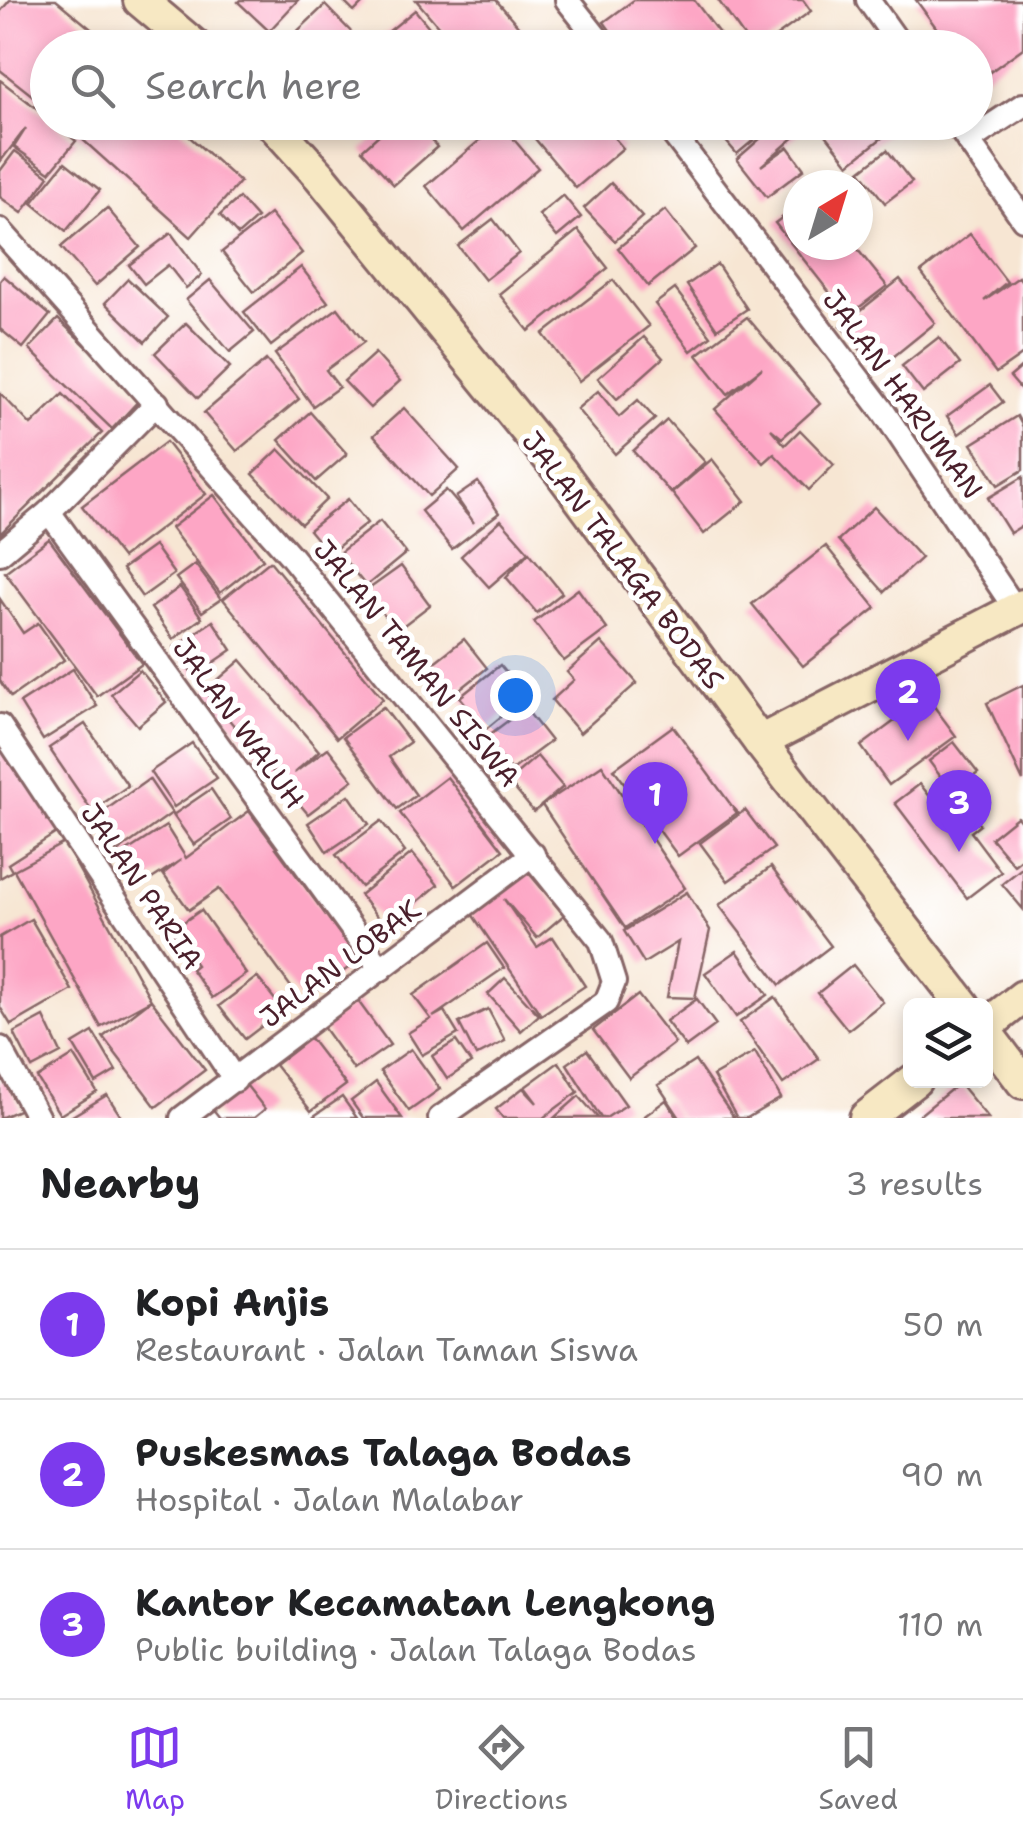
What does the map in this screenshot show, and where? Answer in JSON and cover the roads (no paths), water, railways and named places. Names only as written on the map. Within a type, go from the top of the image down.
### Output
[{"type":"street","points":[[140,0],[176,30]]},
{"type":"street","points":[[567,0],[591,30]]},
{"type":"street","points":[[868,0],[889,30]]},
{"type":"street","points":[[993,118],[1023,105]]},
{"type":"street","name":"JALAN TALAGA BODAS","points":[[287,140],[560,471],[760,742],[958,998]]},
{"type":"street","name":"JALAN HARUMAN","points":[[678,140],[883,410],[1019,608]]},
{"type":"street","points":[[967,140],[1023,218]]},
{"type":"street","name":"JALAN TAMAN SISWA","points":[[0,230],[290,554],[601,941],[614,972],[613,990],[606,1002],[440,1118]]},
{"type":"street","points":[[0,553],[49,512],[158,403]]},
{"type":"street","name":"JALAN WALUH","points":[[49,512],[380,969]]},
{"type":"street","points":[[760,742],[1019,608]]},
{"type":"street","name":"JALAN PARIA","points":[[0,726],[235,1080]]},
{"type":"street","name":"JALAN LOBAK","points":[[182,1118],[532,854]]},
{"type":"street","points":[[993,1024],[1023,998]]},
{"type":"street","points":[[993,1040],[1023,1082]]},
{"type":"street","points":[[0,1048],[38,1118]]},
{"type":"street","points":[[866,1118],[905,1088]]},
{"type":"place","name":"Puskesmas Talaga Bodas","points":[[908,741]]},
{"type":"place","name":"Kopi Anjis","points":[[655,844]]},
{"type":"place","name":"Kantor Kecamatan Lengkong","points":[[959,852]]}]
